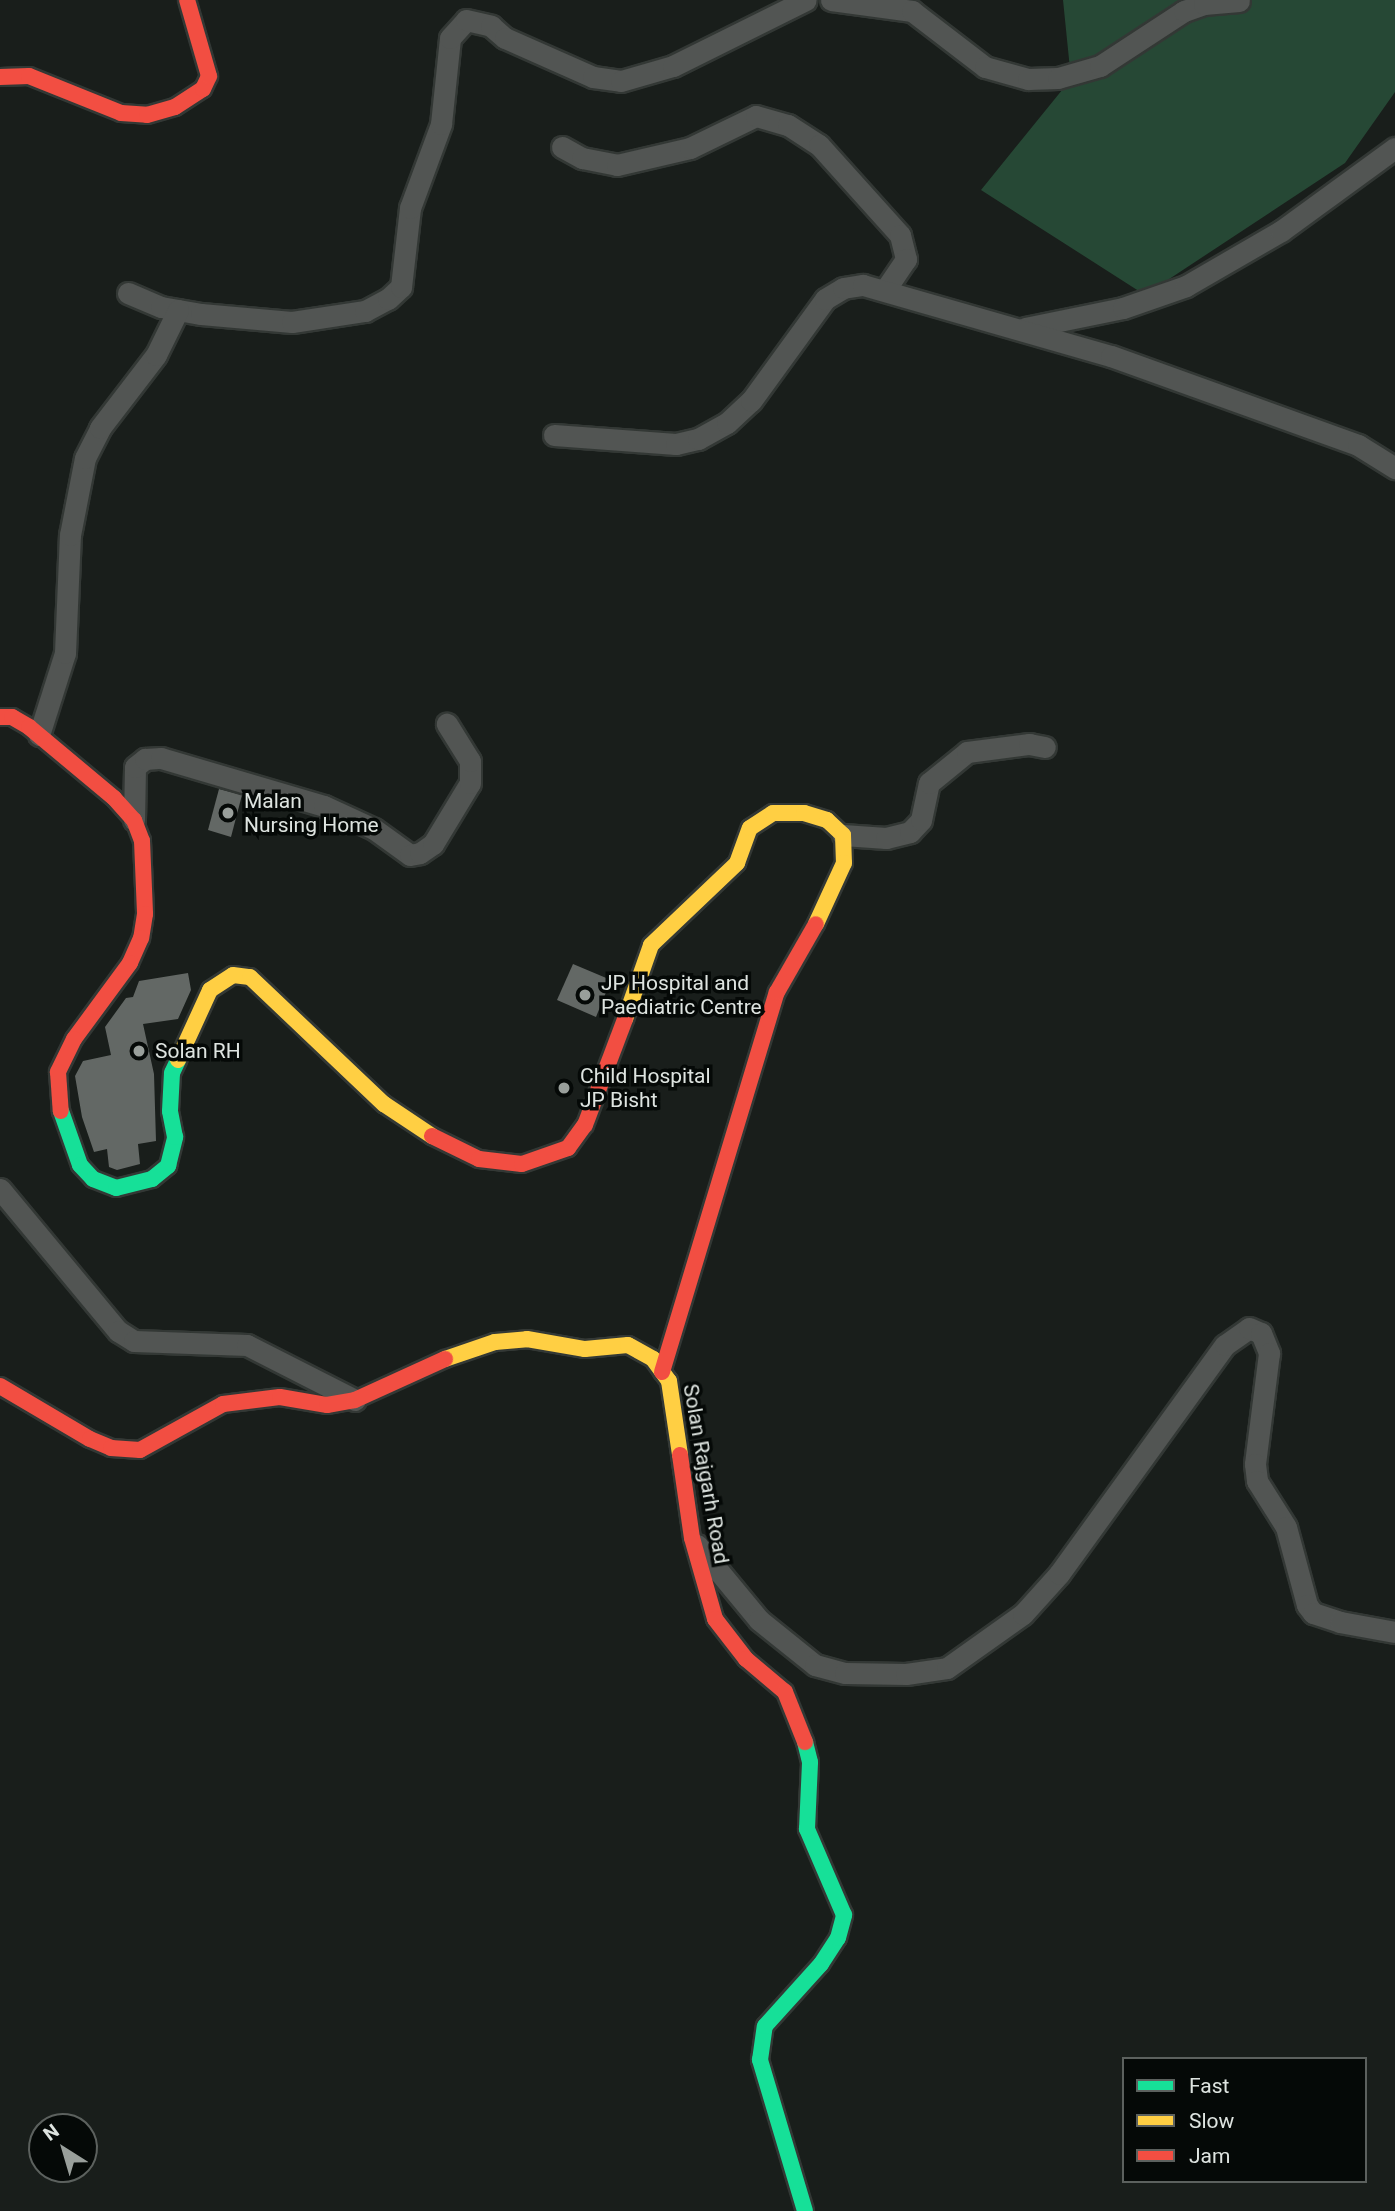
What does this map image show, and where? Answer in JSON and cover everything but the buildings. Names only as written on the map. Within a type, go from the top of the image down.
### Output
[{"type":"street","points":[[0,77],[29,76],[121,113],[147,115],[176,107],[203,89],[209,76],[187,0]]},
{"type":"street","points":[[128,293],[178,310],[237,321],[292,322],[365,310],[401,287],[410,208],[441,124],[450,38],[466,20],[491,26],[505,38],[593,77],[621,81],[674,66],[806,0]]},
{"type":"street","points":[[831,0],[912,11],[985,67],[1028,79],[1058,78],[1100,66],[1184,12],[1204,4],[1239,1]]},
{"type":"street","points":[[562,147],[582,158],[617,165],[690,148],[756,116],[788,125],[819,145],[900,236],[906,259],[885,290]]},
{"type":"street","points":[[1020,329],[1123,308],[1186,286],[1281,231],[1395,148]]},
{"type":"street","points":[[554,435],[676,444],[698,439],[727,423],[751,401],[825,299],[843,288],[863,285],[1111,356],[1359,445],[1395,468]]},
{"type":"street","points":[[39,736],[65,653],[70,535],[85,458],[100,428],[156,355],[178,310]]},
{"type":"street","points":[[0,718],[12,717],[39,736],[134,820]]},
{"type":"street","points":[[447,724],[470,761],[470,783],[433,844],[420,853],[410,855],[374,829],[324,806],[160,758],[145,760],[135,767],[134,820],[142,841],[145,914],[141,938],[130,963],[74,1039],[58,1082],[57,1101],[80,1165],[93,1179],[116,1188],[152,1179],[168,1166],[175,1137],[172,1073],[210,990],[233,975],[250,977],[272,994],[304,1031],[374,1095],[433,1137],[479,1159],[522,1164],[568,1147],[585,1125],[596,1100],[638,971],[651,945],[737,863],[750,828],[773,813],[804,813],[827,820],[843,835],[886,838],[910,832],[921,820],[929,783],[967,752],[1029,744],[1045,747]]},
{"type":"street","points":[[662,1372],[777,992],[823,912],[844,863],[843,835]]},
{"type":"street","points":[[0,1189],[118,1331],[134,1342],[247,1345],[355,1400]]},
{"type":"street","points":[[692,1538],[759,1620],[815,1665],[845,1673],[882,1674],[947,1668],[1032,1604],[1226,1345],[1249,1328],[1261,1333],[1269,1353],[1255,1464],[1257,1481],[1286,1527],[1307,1605],[1313,1613],[1340,1622],[1395,1632]]},
{"type":"street","name":"Solan Rajgarh Road","points":[[0,1386],[90,1439],[111,1448],[140,1450],[223,1404],[280,1397],[327,1405],[355,1400],[474,1347],[527,1339],[585,1349],[628,1345],[653,1359],[669,1381],[692,1538],[715,1619],[746,1658],[785,1692],[801,1723],[810,1762],[807,1829],[841,1906],[843,1926],[821,1964],[765,2026],[761,2060],[806,2211]]},
{"type":"green space","points":[[1063,0],[1395,0],[1395,92],[1345,163],[1145,295],[981,190],[1071,79]]},
{"type":"traffic: fast","points":[[61,1111],[80,1165],[93,1179],[116,1188],[152,1179],[168,1166],[175,1137],[170,1111],[172,1073],[178,1060]]},
{"type":"traffic: fast","points":[[805,1742],[810,1762],[807,1829],[844,1915],[838,1938],[821,1964],[765,2026],[760,2060],[805,2211]]},
{"type":"traffic: slow","points":[[625,1019],[651,945],[737,863],[750,828],[773,813],[804,813],[827,820],[843,835],[844,863],[816,924]]},
{"type":"traffic: slow","points":[[178,1060],[210,990],[233,975],[250,977],[384,1104],[432,1136]]},
{"type":"traffic: slow","points":[[445,1359],[495,1342],[527,1339],[585,1349],[628,1345],[653,1359],[669,1381],[680,1455]]},
{"type":"traffic: jam","points":[[0,77],[29,76],[121,113],[147,115],[175,107],[203,89],[209,76],[187,0]]},
{"type":"traffic: jam","points":[[0,717],[12,717],[29,727],[114,798],[134,820],[142,841],[145,914],[141,938],[130,963],[74,1039],[58,1072],[61,1111]]},
{"type":"traffic: jam","points":[[662,1372],[777,992],[816,924]]},
{"type":"traffic: jam","points":[[432,1136],[479,1159],[522,1164],[568,1148],[585,1125],[625,1019]]},
{"type":"traffic: jam","points":[[0,1386],[90,1439],[111,1448],[140,1450],[223,1404],[280,1397],[327,1405],[355,1400],[445,1359]]},
{"type":"traffic: jam","points":[[680,1455],[692,1538],[715,1619],[746,1659],[785,1692],[805,1742]]},
{"type":"place","name":"Malan Nursing Home","points":[[228,813]]},
{"type":"place","name":"JP Hospital and Paediatric Centre","points":[[585,995]]},
{"type":"place","name":"Solan RH","points":[[139,1051]]},
{"type":"place","name":"Child Hospital JP Bisht","points":[[564,1088]]}]
